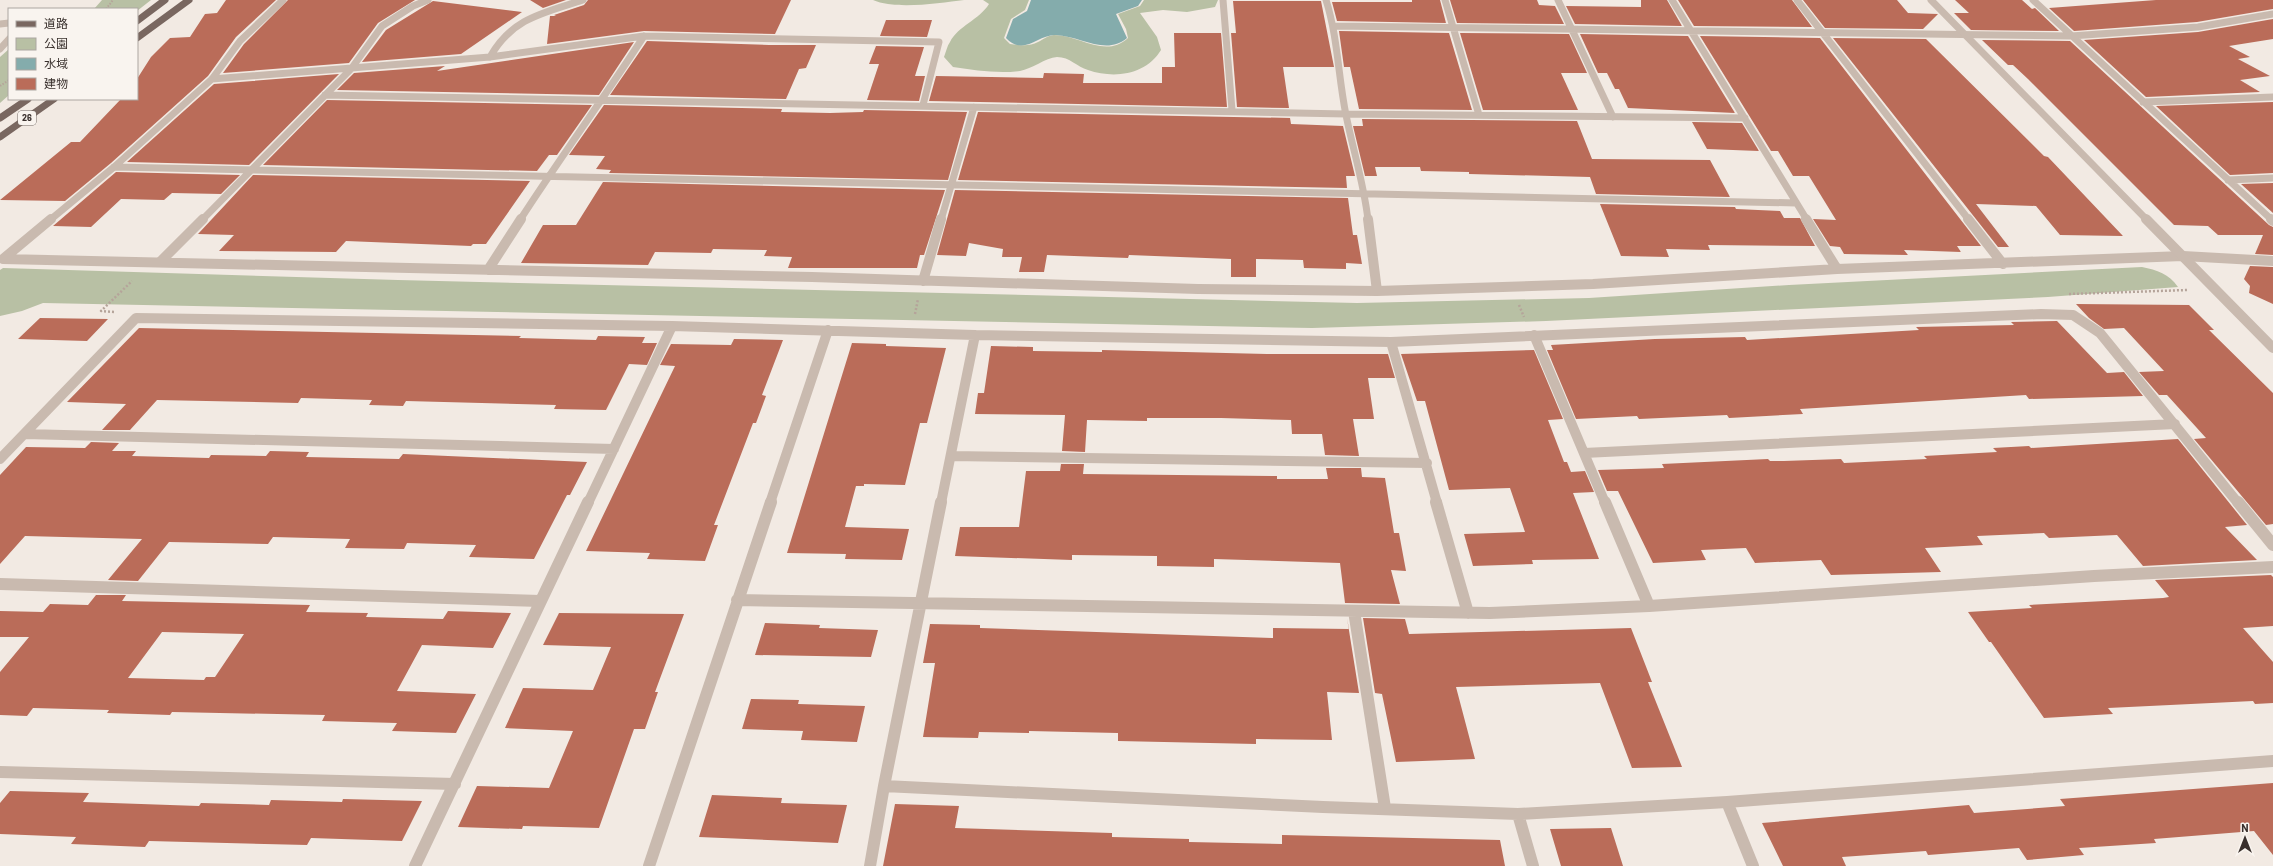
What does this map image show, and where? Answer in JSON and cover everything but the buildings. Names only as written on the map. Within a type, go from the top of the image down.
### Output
[{"type":"main road","points":[[138,19],[165,0]]},
{"type":"main road","points":[[138,37],[189,0]]},
{"type":"main road","name":"26","points":[[0,118],[27,100]]},
{"type":"main road","name":"26","points":[[0,137],[53,100]]},
{"type":"street","points":[[284,0],[240,41],[212,79],[114,166],[3,259],[157,261],[1377,291],[1593,284],[1837,269],[2003,264],[2183,256],[2273,261]]},
{"type":"street","points":[[157,261],[351,69],[382,26],[413,6],[428,0]]},
{"type":"street","points":[[490,56],[502,37],[519,24],[544,13],[583,0]]},
{"type":"street","points":[[1223,0],[1232,110]]},
{"type":"street","points":[[1326,0],[1334,26],[1346,114],[1365,193],[1377,291]]},
{"type":"street","points":[[1445,0],[1479,115]]},
{"type":"street","points":[[1558,0],[1613,117]]},
{"type":"street","points":[[1672,0],[1837,269]]},
{"type":"street","points":[[1797,0],[2003,264]]},
{"type":"street","points":[[1931,0],[2273,348]]},
{"type":"street","points":[[2033,0],[2273,222]]},
{"type":"street","points":[[1334,26],[1571,28],[2071,36],[2148,32],[2204,26],[2273,14]]},
{"type":"street","points":[[212,79],[351,69],[490,56],[644,36],[939,42],[923,105]]},
{"type":"street","points":[[488,270],[548,176],[603,100],[644,36]]},
{"type":"street","points":[[0,48],[8,41]]},
{"type":"street","points":[[325,95],[974,107],[1232,110],[1346,114],[1745,118]]},
{"type":"street","points":[[2143,102],[2273,97]]},
{"type":"street","points":[[923,281],[974,107]]},
{"type":"street","points":[[114,166],[1796,203]]},
{"type":"street","points":[[2228,180],[2273,178]]},
{"type":"street","points":[[0,459],[136,318],[672,326],[975,335],[1391,342],[2041,314],[2072,315],[2100,333],[2273,545]]},
{"type":"street","points":[[415,866],[672,326]]},
{"type":"street","points":[[649,866],[828,330]]},
{"type":"street","points":[[870,866],[920,603],[975,335]]},
{"type":"street","points":[[1534,336],[1649,606]]},
{"type":"street","points":[[1391,342],[1427,463],[1468,613]]},
{"type":"street","points":[[1584,453],[2175,424]]},
{"type":"street","points":[[25,434],[614,449]]},
{"type":"street","points":[[951,456],[1427,463]]},
{"type":"street","points":[[737,600],[1468,613],[1649,606],[2094,576],[2273,567]]},
{"type":"street","points":[[0,584],[540,601]]},
{"type":"street","points":[[1354,611],[1386,808]]},
{"type":"street","points":[[884,786],[1308,807],[1386,808],[1518,814],[1727,802],[2273,760]]},
{"type":"street","points":[[0,772],[455,784]]},
{"type":"street","points":[[1727,802],[1753,866]]},
{"type":"street","points":[[1518,814],[1533,866]]},
{"type":"path","points":[[107,8],[113,0]]},
{"type":"path","points":[[136,318],[132,312],[101,311],[157,261]]},
{"type":"path","points":[[910,333],[923,281]]},
{"type":"path","points":[[2068,294],[2193,290]]},
{"type":"path","points":[[1517,320],[1525,319]]},
{"type":"green space","points":[[102,0],[151,0],[138,10],[138,8],[95,8]]},
{"type":"green space","points":[[873,0],[964,0],[918,5],[893,5]]},
{"type":"green space","points":[[983,0],[1029,0],[1025,10],[1011,19],[1004,38],[1010,44],[1031,45],[1054,35],[1073,38],[1101,46],[1110,46],[1119,44],[1128,38],[1126,29],[1118,14],[1140,6],[1144,0],[1218,0],[1215,7],[1187,12],[1163,10],[1140,13],[1157,37],[1161,50],[1147,65],[1138,70],[1129,73],[1108,74],[1088,70],[1062,57],[1048,59],[1029,68],[1011,72],[994,72],[953,67],[944,57],[948,45],[958,32],[985,10],[989,4]]},
{"type":"green space","points":[[8,50],[8,96],[0,103],[0,57]]},
{"type":"green space","points":[[2142,267],[2162,273],[2171,279],[2178,287],[2048,297],[1546,321],[1312,328],[43,303],[22,311],[0,316],[0,270],[3,268],[398,280],[1357,303],[1589,298],[1789,285]]},
{"type":"water","points":[[1031,0],[1142,0],[1138,6],[1116,14],[1127,38],[1119,43],[1110,45],[1093,44],[1056,35],[1025,45],[1013,43],[1006,38],[1013,19],[1027,11]]}]
